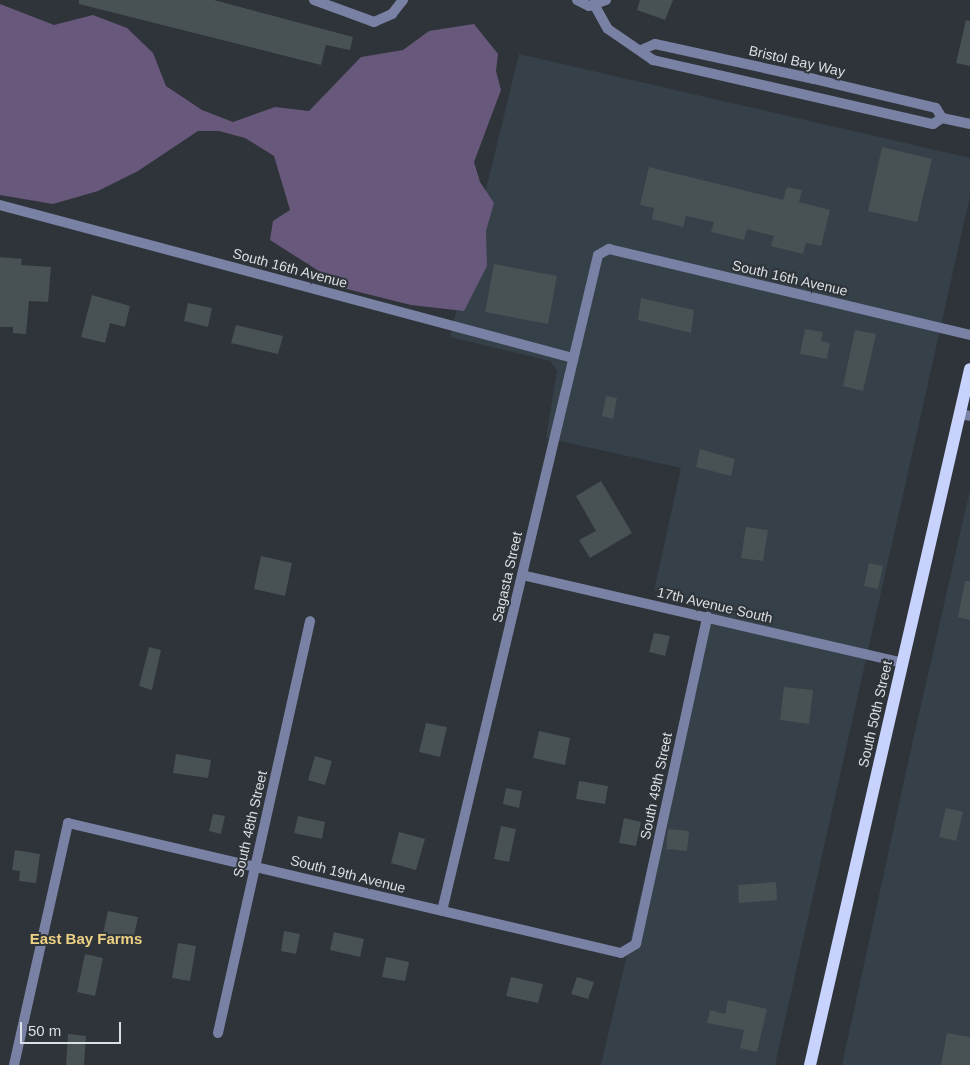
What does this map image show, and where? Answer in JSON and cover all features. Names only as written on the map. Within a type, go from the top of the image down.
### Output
[{"type":"main road","name":"South 50th Street","points":[[810,1065],[902,663],[965,415],[970,369]]},
{"type":"street","points":[[314,0],[374,22],[392,14],[403,0]]},
{"type":"street","points":[[577,0],[582,4],[595,6],[606,0]]},
{"type":"street","name":"Bristol Bay Way","points":[[595,6],[608,29],[653,60],[933,124],[942,118],[970,124]]},
{"type":"street","name":"Bristol Bay Way","points":[[641,50],[655,44],[814,79],[936,108],[942,118]]},
{"type":"street","name":"South 16th Avenue","points":[[0,205],[573,358]]},
{"type":"street","name":"South 16th Avenue","points":[[603,251],[609,249],[970,335]]},
{"type":"street","name":"Sagasta Street","points":[[442,911],[598,255],[603,251]]},
{"type":"street","name":"17th Avenue South","points":[[522,575],[902,663]]},
{"type":"street","name":"South 49th Street","points":[[621,953],[636,944],[707,617]]},
{"type":"street","name":"South 48th Street","points":[[218,1033],[310,621]]},
{"type":"street","name":"South 19th Avenue","points":[[14,1065],[68,823],[621,953]]},
{"type":"shaded area","points":[[0,4],[54,25],[93,15],[127,28],[153,53],[166,86],[202,110],[233,122],[275,107],[309,111],[361,57],[403,50],[429,31],[474,24],[498,54],[496,71],[501,90],[474,162],[480,182],[494,203],[486,231],[487,266],[464,311],[411,305],[347,289],[270,240],[273,221],[290,210],[274,156],[245,138],[219,131],[198,131],[138,171],[98,191],[53,204],[0,195]]},
{"type":"shaded area","points":[[519,54],[970,158],[970,196],[775,1065],[601,1065],[709,603],[654,591],[681,468],[546,438],[557,371],[550,361],[450,337]]},
{"type":"shaded area","points":[[970,490],[970,1065],[842,1065],[909,758]]},
{"type":"building","points":[[79,0],[214,0],[353,37],[350,50],[326,45],[321,65],[79,4]]},
{"type":"building","points":[[640,0],[673,0],[665,20],[637,10]]},
{"type":"building","points":[[966,20],[970,21],[970,66],[956,63]]},
{"type":"building","points":[[882,147],[932,159],[917,222],[868,211]]},
{"type":"building","points":[[649,167],[783,200],[787,187],[802,190],[799,202],[830,210],[821,246],[806,243],[803,254],[771,246],[774,236],[747,229],[744,240],[711,232],[714,222],[686,216],[683,227],[652,219],[654,208],[640,205]]},
{"type":"building","points":[[0,257],[22,259],[21,265],[51,267],[48,302],[29,301],[26,334],[13,333],[13,327],[0,327]]},
{"type":"building","points":[[494,264],[557,276],[548,324],[485,312]]},
{"type":"building","points":[[92,295],[130,306],[125,327],[110,323],[105,343],[81,337]]},
{"type":"building","points":[[641,298],[694,310],[691,333],[638,320]]},
{"type":"building","points":[[188,303],[212,308],[208,327],[184,321]]},
{"type":"building","points":[[236,325],[283,336],[278,354],[231,343]]},
{"type":"building","points":[[805,329],[823,332],[821,341],[830,343],[827,359],[800,354]]},
{"type":"building","points":[[855,330],[876,334],[863,391],[843,386]]},
{"type":"building","points":[[606,396],[617,398],[613,419],[602,416]]},
{"type":"building","points":[[700,449],[735,459],[731,476],[696,467]]},
{"type":"building","points":[[601,481],[632,533],[590,558],[579,540],[596,531],[576,496]]},
{"type":"building","points":[[746,527],[768,530],[763,561],[741,558]]},
{"type":"building","points":[[261,556],[292,563],[285,596],[254,589]]},
{"type":"building","points":[[869,563],[883,566],[878,589],[864,586]]},
{"type":"building","points":[[965,581],[970,581],[970,620],[958,617]]},
{"type":"building","points":[[654,633],[670,636],[665,656],[649,652]]},
{"type":"building","points":[[149,647],[161,650],[152,690],[139,686]]},
{"type":"building","points":[[784,687],[813,690],[809,724],[780,720]]},
{"type":"building","points":[[426,723],[447,727],[440,757],[419,752]]},
{"type":"building","points":[[539,731],[570,738],[565,765],[533,758]]},
{"type":"building","points":[[176,754],[211,760],[208,778],[173,773]]},
{"type":"building","points":[[315,756],[332,761],[325,785],[308,780]]},
{"type":"building","points":[[579,781],[608,786],[605,804],[576,799]]},
{"type":"building","points":[[506,788],[522,791],[519,808],[503,804]]},
{"type":"building","points":[[946,808],[963,812],[956,841],[939,837]]},
{"type":"building","points":[[213,814],[225,816],[221,834],[209,831]]},
{"type":"building","points":[[298,816],[325,822],[322,839],[294,833]]},
{"type":"building","points":[[624,818],[641,822],[636,846],[619,843]]},
{"type":"building","points":[[501,826],[516,829],[509,862],[494,859]]},
{"type":"building","points":[[668,829],[689,831],[687,851],[666,849]]},
{"type":"building","points":[[399,832],[425,839],[416,870],[391,863]]},
{"type":"building","points":[[15,850],[40,854],[36,883],[19,881],[20,871],[12,870]]},
{"type":"building","points":[[776,882],[777,900],[739,903],[738,885]]},
{"type":"building","points":[[108,911],[138,917],[133,940],[103,933]]},
{"type":"building","points":[[284,931],[300,934],[296,954],[281,951]]},
{"type":"building","points":[[334,932],[364,939],[360,957],[330,950]]},
{"type":"building","points":[[178,943],[196,946],[190,981],[172,978]]},
{"type":"building","points":[[85,954],[103,958],[95,996],[77,992]]},
{"type":"building","points":[[386,957],[409,962],[405,981],[382,977]]},
{"type":"building","points":[[511,977],[543,984],[538,1003],[506,996]]},
{"type":"building","points":[[577,977],[594,982],[588,999],[571,994]]},
{"type":"building","points":[[728,1000],[767,1009],[757,1052],[740,1048],[744,1030],[707,1023],[710,1010],[725,1014]]},
{"type":"building","points":[[947,1033],[970,1037],[970,1065],[941,1065]]},
{"type":"building","points":[[68,1034],[86,1036],[84,1065],[66,1065]]},
{"type":"district","name":"East Bay Farms","points":[[86,939]]}]
